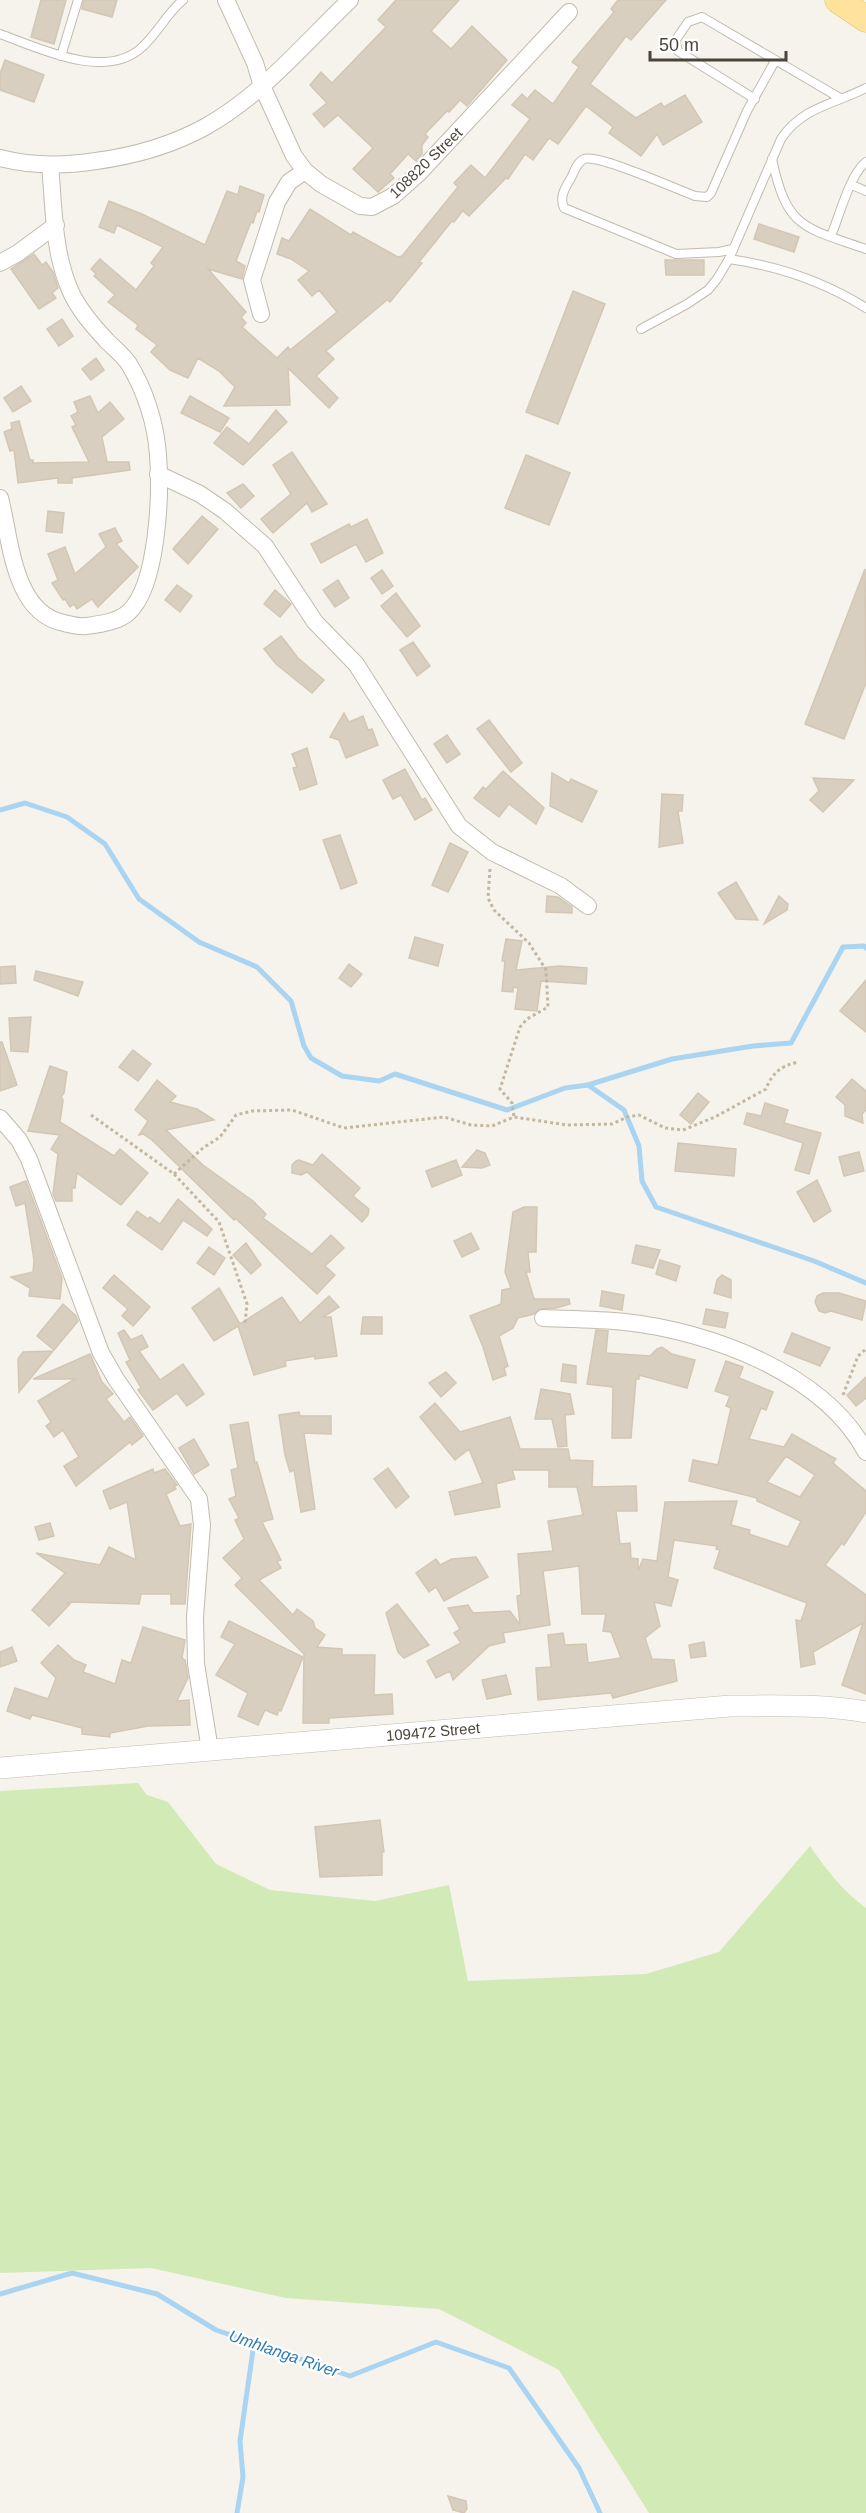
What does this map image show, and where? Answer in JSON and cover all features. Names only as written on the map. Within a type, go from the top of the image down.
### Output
[{"type":"main road","points":[[838,0],[866,19]]},
{"type":"street","name":"108820 Street","points":[[226,0],[294,156],[305,171],[321,184],[360,206],[372,207],[382,204],[418,174],[569,12]]},
{"type":"street","points":[[0,158],[50,165],[123,157],[166,144],[205,127],[262,86],[350,0]]},
{"type":"street","points":[[0,498],[21,589],[32,605],[42,614],[55,621],[81,626],[105,623],[124,616],[137,604],[146,585],[157,527],[158,454],[152,422],[142,390],[128,362],[94,327],[71,292],[60,263],[50,165]]},
{"type":"street","points":[[261,314],[252,280],[277,202],[289,182],[305,171]]},
{"type":"street","points":[[0,263],[18,253],[56,225]]},
{"type":"street","points":[[158,474],[200,494],[225,511],[265,546],[315,622],[356,664],[459,826],[492,852],[561,886],[588,906]]},
{"type":"street","points":[[0,1118],[20,1140],[29,1159],[101,1353],[116,1379],[199,1499],[202,1525],[195,1617],[196,1664],[210,1749]]},
{"type":"street","points":[[543,1318],[625,1322],[715,1341],[748,1355],[815,1393],[836,1413],[866,1452]]},
{"type":"street","name":"109472 Street","points":[[0,1768],[730,1706],[802,1706],[866,1712]]},
{"type":"lane","points":[[61,56],[78,0]]},
{"type":"lane","points":[[0,34],[61,56],[88,62],[128,56],[149,40],[183,0]]},
{"type":"lane","points":[[755,99],[678,51],[675,41],[688,22],[702,17],[840,98]]},
{"type":"lane","points":[[733,249],[699,254],[676,254],[564,208],[561,202],[562,194],[578,164],[585,159],[602,160],[695,196],[707,197],[775,61]]},
{"type":"lane","points":[[641,329],[660,321],[708,290],[717,279],[729,259],[772,159],[789,127],[818,107],[866,88]]},
{"type":"lane","points":[[772,159],[778,186],[789,211],[807,227],[866,249]]},
{"type":"lane","points":[[831,236],[852,185],[861,166],[866,162]]},
{"type":"lane","points":[[852,185],[866,191]]},
{"type":"lane","points":[[729,259],[771,266],[819,282],[866,308]]},
{"type":"path","points":[[492,852],[488,898],[494,910],[529,943],[546,970],[548,1007],[527,1019],[520,1027],[500,1089],[512,1103],[514,1117]]},
{"type":"path","points":[[174,1174],[203,1148],[220,1137],[236,1115],[252,1111],[292,1110],[344,1128],[444,1117],[471,1125],[492,1126],[514,1117],[567,1125],[612,1124],[627,1117],[639,1115],[665,1128],[683,1130],[715,1117],[766,1089],[771,1077],[782,1067],[798,1062]]},
{"type":"path","points":[[91,1115],[174,1174],[219,1222],[247,1304],[245,1323]]},
{"type":"path","points":[[836,1413],[858,1356],[866,1349]]},
{"type":"green space","points":[[138,1783],[147,1795],[168,1802],[216,1864],[270,1890],[375,1901],[449,1885],[468,1981],[646,1974],[719,1952],[810,1846],[835,1880],[866,1908],[866,2513],[649,2513],[559,2370],[439,2309],[286,2298],[151,2268],[0,2273],[0,1791]]},
{"type":"building","points":[[41,0],[66,0],[54,44],[31,37]]},
{"type":"building","points":[[84,0],[117,0],[112,17],[82,9]]},
{"type":"building","points":[[396,0],[459,0],[431,31],[451,49],[472,26],[507,60],[467,106],[460,100],[449,112],[447,111],[425,134],[428,137],[422,145],[422,154],[416,161],[408,154],[390,174],[394,178],[378,192],[353,169],[373,148],[338,115],[324,127],[313,114],[327,103],[310,85],[321,72],[332,83],[386,27],[378,20]]},
{"type":"building","points":[[618,0],[666,0],[631,40],[626,36],[590,84],[636,118],[661,103],[664,107],[685,95],[702,122],[663,145],[657,134],[641,156],[609,133],[613,127],[586,106],[558,144],[549,138],[533,160],[525,154],[508,179],[506,178],[469,216],[463,211],[464,209],[419,262],[422,263],[390,302],[387,300],[326,351],[334,359],[316,376],[338,398],[329,408],[288,368],[290,405],[224,406],[235,387],[219,371],[198,358],[188,378],[170,370],[151,352],[157,345],[136,329],[138,325],[108,302],[115,295],[94,276],[96,274],[91,269],[100,259],[136,290],[154,266],[151,263],[163,247],[117,225],[114,233],[99,227],[109,201],[142,214],[205,245],[227,191],[238,195],[240,186],[264,195],[259,212],[257,211],[253,223],[251,222],[236,261],[245,266],[242,279],[208,269],[246,312],[241,317],[246,323],[242,327],[277,358],[288,347],[290,350],[337,312],[319,290],[312,296],[298,280],[309,271],[291,259],[277,254],[282,238],[289,241],[310,209],[351,235],[353,232],[398,257],[402,256],[458,187],[454,183],[471,165],[485,178],[530,119],[512,105],[522,94],[527,99],[535,90],[553,104],[579,67],[572,62],[614,12],[611,9]]},
{"type":"building","points":[[5,60],[44,75],[34,102],[0,90],[0,74]]},
{"type":"building","points":[[759,224],[799,237],[794,252],[754,239]]},
{"type":"building","points":[[34,254],[42,265],[46,262],[53,272],[58,288],[52,293],[56,298],[39,309],[11,269]]},
{"type":"building","points":[[665,260],[704,260],[704,275],[666,275]]},
{"type":"building","points":[[573,291],[605,304],[558,424],[526,412]]},
{"type":"building","points":[[62,319],[73,336],[59,346],[47,329]]},
{"type":"building","points":[[96,358],[104,370],[91,380],[82,369]]},
{"type":"building","points":[[21,386],[31,401],[13,412],[4,398]]},
{"type":"building","points":[[90,396],[98,413],[110,402],[124,419],[102,437],[107,462],[129,462],[130,470],[72,478],[72,483],[58,483],[58,478],[18,483],[14,450],[10,451],[4,432],[12,429],[11,423],[19,421],[30,460],[33,460],[33,463],[89,462],[72,427],[76,425],[71,416],[78,412],[74,402]]},
{"type":"building","points":[[190,396],[229,418],[220,432],[181,413]]},
{"type":"building","points":[[276,410],[287,422],[243,465],[214,443],[227,427],[249,444]]},
{"type":"building","points":[[292,452],[327,504],[312,512],[307,503],[273,533],[261,519],[291,494],[273,465]]},
{"type":"building","points":[[526,455],[570,473],[549,525],[505,508]]},
{"type":"building","points":[[243,484],[254,496],[241,508],[227,493]]},
{"type":"building","points":[[48,511],[64,513],[62,533],[46,531]]},
{"type":"building","points":[[202,516],[218,529],[188,564],[173,549]]},
{"type":"building","points":[[367,519],[383,553],[366,562],[356,544],[321,563],[311,544],[349,524],[351,527]]},
{"type":"building","points":[[115,528],[122,541],[116,544],[138,567],[98,607],[92,599],[77,609],[74,604],[70,607],[52,583],[58,580],[48,554],[65,547],[75,574],[106,547],[99,534]]},
{"type":"building","points":[[865,569],[866,683],[844,739],[805,724]]},
{"type":"building","points":[[382,570],[393,586],[382,594],[371,578]]},
{"type":"building","points":[[338,580],[349,598],[335,607],[323,590]]},
{"type":"building","points":[[177,585],[192,596],[180,612],[165,600]]},
{"type":"building","points":[[275,590],[291,604],[280,617],[264,604]]},
{"type":"building","points":[[396,593],[420,626],[407,637],[381,606]]},
{"type":"building","points":[[281,636],[298,658],[324,680],[312,693],[276,664],[264,649]]},
{"type":"building","points":[[413,642],[430,666],[417,676],[400,650]]},
{"type":"building","points":[[344,713],[349,722],[363,716],[368,730],[372,729],[378,745],[346,758],[339,740],[330,737]]},
{"type":"building","points":[[489,720],[522,763],[511,772],[477,729]]},
{"type":"building","points":[[447,735],[460,754],[447,763],[434,744]]},
{"type":"building","points":[[307,748],[317,784],[300,790],[293,768],[297,767],[292,754]]},
{"type":"building","points":[[405,769],[422,800],[425,798],[432,810],[415,820],[401,795],[393,799],[383,780]]},
{"type":"building","points":[[503,771],[544,808],[536,824],[509,804],[499,817],[474,798],[483,787],[486,789]]},
{"type":"building","points":[[552,773],[569,783],[571,779],[597,791],[582,822],[550,806]]},
{"type":"building","points":[[813,778],[854,780],[823,812],[810,800],[819,791]]},
{"type":"building","points":[[662,794],[683,795],[682,811],[678,811],[683,843],[659,847]]},
{"type":"building","points":[[340,835],[357,883],[341,889],[323,840]]},
{"type":"building","points":[[450,843],[468,852],[448,892],[432,885]]},
{"type":"building","points":[[736,882],[758,920],[736,919],[718,893]]},
{"type":"building","points":[[547,896],[558,897],[572,907],[572,913],[546,912]]},
{"type":"building","points":[[779,896],[788,904],[787,910],[764,924]]},
{"type":"building","points":[[415,937],[443,945],[438,966],[409,958]]},
{"type":"building","points":[[506,939],[522,941],[516,970],[560,966],[587,968],[586,984],[541,981],[537,1011],[515,1009],[518,988],[513,987],[513,992],[502,991],[505,961],[502,961]]},
{"type":"building","points":[[349,964],[362,974],[351,987],[339,978]]},
{"type":"building","points":[[15,966],[16,983],[0,984],[0,967]]},
{"type":"building","points":[[36,971],[83,982],[78,996],[34,980]]},
{"type":"building","points":[[866,980],[866,1032],[840,1011]]},
{"type":"building","points":[[31,1017],[28,1052],[11,1051],[9,1018]]},
{"type":"building","points":[[0,1042],[2,1042],[17,1085],[0,1091]]},
{"type":"building","points":[[133,1050],[151,1064],[138,1081],[119,1067]]},
{"type":"building","points":[[50,1066],[67,1072],[64,1093],[61,1097],[63,1100],[60,1122],[114,1156],[120,1149],[148,1173],[121,1205],[77,1173],[75,1188],[72,1188],[72,1201],[56,1201],[53,1194],[58,1154],[51,1149],[60,1135],[28,1131]]},
{"type":"building","points":[[852,1079],[866,1091],[866,1110],[862,1114],[863,1123],[845,1116],[845,1105],[836,1097]]},
{"type":"building","points":[[157,1080],[176,1096],[170,1102],[197,1109],[214,1120],[166,1130],[203,1165],[253,1201],[266,1214],[263,1218],[312,1254],[331,1235],[344,1248],[325,1266],[335,1275],[317,1294],[235,1218],[234,1220],[152,1140],[143,1134],[139,1135],[148,1121],[135,1110]]},
{"type":"building","points":[[698,1093],[709,1102],[691,1124],[680,1115]]},
{"type":"building","points":[[765,1103],[788,1110],[784,1123],[821,1133],[809,1174],[795,1170],[803,1143],[744,1124],[747,1113],[761,1116]]},
{"type":"building","points":[[678,1143],[736,1149],[734,1176],[675,1171]]},
{"type":"building","points":[[477,1150],[485,1153],[490,1165],[482,1168],[462,1167]]},
{"type":"building","points":[[859,1152],[864,1171],[844,1176],[839,1157]]},
{"type":"building","points":[[322,1154],[360,1188],[353,1196],[369,1209],[368,1215],[362,1222],[307,1172],[301,1175],[292,1173],[292,1165],[296,1161],[313,1165]]},
{"type":"building","points":[[456,1160],[462,1175],[432,1187],[426,1171]]},
{"type":"building","points":[[817,1180],[831,1211],[814,1222],[797,1192]]},
{"type":"building","points":[[26,1181],[62,1278],[60,1299],[29,1296],[30,1288],[11,1277],[33,1272],[34,1260],[25,1203],[16,1206],[10,1187]]},
{"type":"building","points":[[178,1199],[212,1229],[207,1236],[183,1220],[162,1250],[127,1225],[137,1211],[160,1224]]},
{"type":"building","points":[[524,1207],[537,1207],[536,1252],[528,1252],[530,1272],[526,1272],[534,1299],[569,1299],[570,1304],[539,1309],[534,1314],[518,1318],[513,1328],[499,1336],[508,1366],[504,1368],[506,1375],[493,1380],[470,1316],[501,1304],[502,1290],[511,1288],[505,1272],[513,1212]]},
{"type":"building","points":[[471,1233],[479,1249],[462,1257],[454,1241]]},
{"type":"building","points":[[246,1243],[261,1265],[251,1274],[233,1255]]},
{"type":"building","points":[[636,1245],[660,1250],[653,1268],[632,1263]]},
{"type":"building","points":[[209,1247],[225,1258],[214,1275],[197,1263]]},
{"type":"building","points":[[660,1260],[680,1266],[676,1281],[656,1274]]},
{"type":"building","points":[[114,1275],[150,1307],[133,1326],[122,1316],[128,1309],[103,1288]]},
{"type":"building","points":[[722,1275],[731,1280],[731,1298],[714,1293],[717,1280]]},
{"type":"building","points":[[219,1288],[240,1324],[282,1297],[300,1323],[329,1296],[339,1307],[323,1317],[331,1317],[337,1356],[315,1359],[315,1356],[285,1361],[286,1366],[254,1375],[238,1326],[214,1341],[192,1308]]},
{"type":"building","points":[[602,1291],[624,1295],[622,1310],[600,1306]]},
{"type":"building","points":[[823,1293],[839,1293],[866,1301],[862,1320],[831,1311],[825,1313],[819,1311],[815,1302],[817,1296]]},
{"type":"building","points":[[63,1304],[76,1316],[78,1321],[54,1350],[37,1336]]},
{"type":"building","points":[[706,1309],[728,1313],[725,1328],[703,1324]]},
{"type":"building","points":[[363,1317],[382,1317],[382,1334],[361,1334]]},
{"type":"building","points":[[124,1330],[131,1340],[142,1335],[148,1347],[139,1351],[160,1380],[183,1364],[204,1394],[187,1406],[177,1393],[153,1410],[138,1390],[141,1388],[126,1362],[130,1360],[118,1333]]},
{"type":"building","points":[[596,1330],[608,1331],[606,1353],[650,1356],[662,1347],[672,1354],[695,1360],[687,1388],[639,1375],[639,1379],[636,1379],[631,1438],[612,1438],[613,1387],[587,1384]]},
{"type":"building","points":[[792,1333],[830,1348],[820,1366],[784,1352]]},
{"type":"building","points":[[53,1351],[19,1392],[18,1359],[23,1352]]},
{"type":"building","points":[[90,1354],[102,1382],[113,1394],[106,1399],[124,1422],[130,1417],[143,1436],[132,1445],[130,1442],[76,1486],[64,1466],[79,1457],[63,1430],[54,1437],[46,1426],[51,1422],[38,1401],[75,1379],[33,1379]]},
{"type":"building","points":[[726,1361],[743,1367],[739,1378],[773,1392],[766,1410],[761,1408],[749,1439],[784,1447],[792,1434],[836,1459],[833,1463],[866,1491],[866,1512],[844,1545],[842,1543],[825,1565],[866,1595],[866,1694],[842,1685],[863,1623],[813,1652],[815,1664],[801,1667],[796,1620],[801,1621],[807,1603],[714,1568],[720,1550],[716,1549],[717,1546],[674,1540],[668,1577],[678,1580],[671,1606],[654,1602],[660,1626],[645,1638],[652,1659],[674,1660],[677,1681],[613,1698],[611,1693],[538,1700],[536,1668],[551,1667],[548,1635],[563,1633],[565,1645],[586,1644],[588,1663],[621,1658],[611,1632],[603,1631],[606,1614],[582,1614],[579,1566],[543,1571],[550,1625],[503,1633],[505,1642],[489,1646],[453,1680],[450,1671],[436,1678],[427,1661],[461,1643],[454,1633],[460,1629],[448,1608],[468,1605],[473,1613],[510,1611],[520,1625],[517,1596],[521,1595],[518,1554],[553,1551],[548,1521],[583,1515],[577,1487],[549,1487],[549,1470],[512,1470],[515,1479],[496,1484],[500,1507],[455,1515],[449,1492],[483,1483],[469,1449],[455,1460],[420,1417],[435,1403],[460,1432],[510,1417],[520,1449],[568,1449],[570,1460],[593,1461],[592,1487],[636,1486],[637,1511],[616,1511],[620,1544],[630,1543],[631,1558],[638,1559],[638,1571],[643,1559],[657,1561],[665,1502],[737,1501],[731,1525],[750,1530],[749,1534],[788,1547],[801,1521],[757,1501],[757,1498],[689,1481],[693,1460],[718,1465],[731,1408],[726,1406],[730,1396],[715,1391]],"holes":[[[786,1456],[815,1475],[800,1497],[767,1482]]]},
{"type":"building","points":[[563,1364],[576,1366],[576,1383],[561,1381]]},
{"type":"building","points":[[446,1372],[456,1383],[441,1397],[429,1383]]},
{"type":"building","points":[[866,1377],[866,1398],[856,1406],[847,1395]]},
{"type":"building","points":[[541,1389],[570,1394],[574,1414],[565,1415],[567,1446],[558,1447],[552,1419],[535,1419]]},
{"type":"building","points":[[299,1412],[300,1416],[331,1416],[331,1434],[304,1433],[315,1509],[301,1512],[294,1470],[290,1472],[285,1455],[279,1415]]},
{"type":"building","points":[[248,1422],[255,1463],[257,1462],[273,1519],[262,1522],[281,1560],[277,1561],[281,1568],[259,1580],[293,1615],[297,1609],[313,1621],[315,1628],[325,1635],[317,1647],[342,1649],[342,1655],[375,1655],[374,1695],[392,1694],[393,1714],[329,1718],[329,1723],[303,1723],[304,1654],[235,1585],[242,1578],[223,1558],[244,1539],[235,1520],[239,1518],[229,1499],[236,1496],[231,1470],[238,1468],[230,1425]]},
{"type":"building","points":[[194,1439],[209,1465],[194,1474],[179,1448]]},
{"type":"building","points":[[388,1468],[409,1497],[396,1508],[374,1479]]},
{"type":"building","points":[[153,1469],[154,1473],[165,1469],[177,1485],[174,1486],[176,1489],[166,1494],[180,1526],[191,1524],[185,1604],[171,1604],[171,1594],[141,1594],[139,1604],[72,1602],[66,1603],[70,1604],[49,1626],[32,1610],[65,1573],[36,1553],[100,1565],[109,1547],[136,1560],[127,1502],[110,1509],[103,1491]]},
{"type":"building","points":[[50,1523],[54,1536],[39,1540],[35,1527]]},
{"type":"building","points":[[476,1557],[488,1577],[444,1601],[436,1587],[429,1592],[416,1573],[436,1559],[440,1565],[452,1559]]},
{"type":"building","points":[[397,1604],[429,1645],[404,1658],[398,1652],[386,1613]]},
{"type":"building","points":[[229,1621],[303,1657],[281,1711],[279,1710],[277,1715],[265,1710],[258,1725],[238,1716],[248,1693],[216,1675],[235,1644],[221,1637]]},
{"type":"building","points":[[143,1627],[185,1640],[182,1658],[185,1660],[188,1678],[177,1701],[189,1700],[190,1725],[148,1726],[110,1733],[110,1737],[82,1734],[82,1728],[32,1715],[30,1719],[7,1711],[15,1688],[48,1699],[56,1678],[41,1663],[58,1645],[74,1660],[86,1665],[83,1672],[115,1684],[122,1660],[131,1663]]},
{"type":"building","points":[[704,1642],[706,1656],[691,1658],[689,1645]]},
{"type":"building","points":[[12,1647],[17,1661],[0,1667],[0,1652]]},
{"type":"building","points":[[506,1675],[511,1694],[487,1699],[482,1680]]},
{"type":"building","points":[[380,1820],[384,1852],[382,1852],[382,1875],[320,1877],[315,1827]]},
{"type":"building","points":[[448,2496],[466,2501],[467,2509],[464,2513],[453,2510]]},
{"type":"waterway","points":[[0,810],[25,803],[67,817],[105,844],[139,899],[199,942],[257,967],[291,1001],[304,1046],[311,1058],[342,1076],[379,1081],[395,1074],[507,1110],[565,1088],[588,1085],[624,1110],[639,1146],[642,1181],[656,1207],[814,1261],[866,1283]]},
{"type":"waterway","points":[[588,1085],[672,1059],[753,1046],[791,1043],[843,947],[864,946],[866,948]]},
{"type":"waterway","name":"Umhlanga River","points":[[0,2294],[72,2273],[157,2294],[216,2330],[350,2376],[436,2342],[509,2368],[579,2468],[600,2513]]},
{"type":"waterway","points":[[237,2513],[243,2477],[240,2441],[254,2343]]}]
